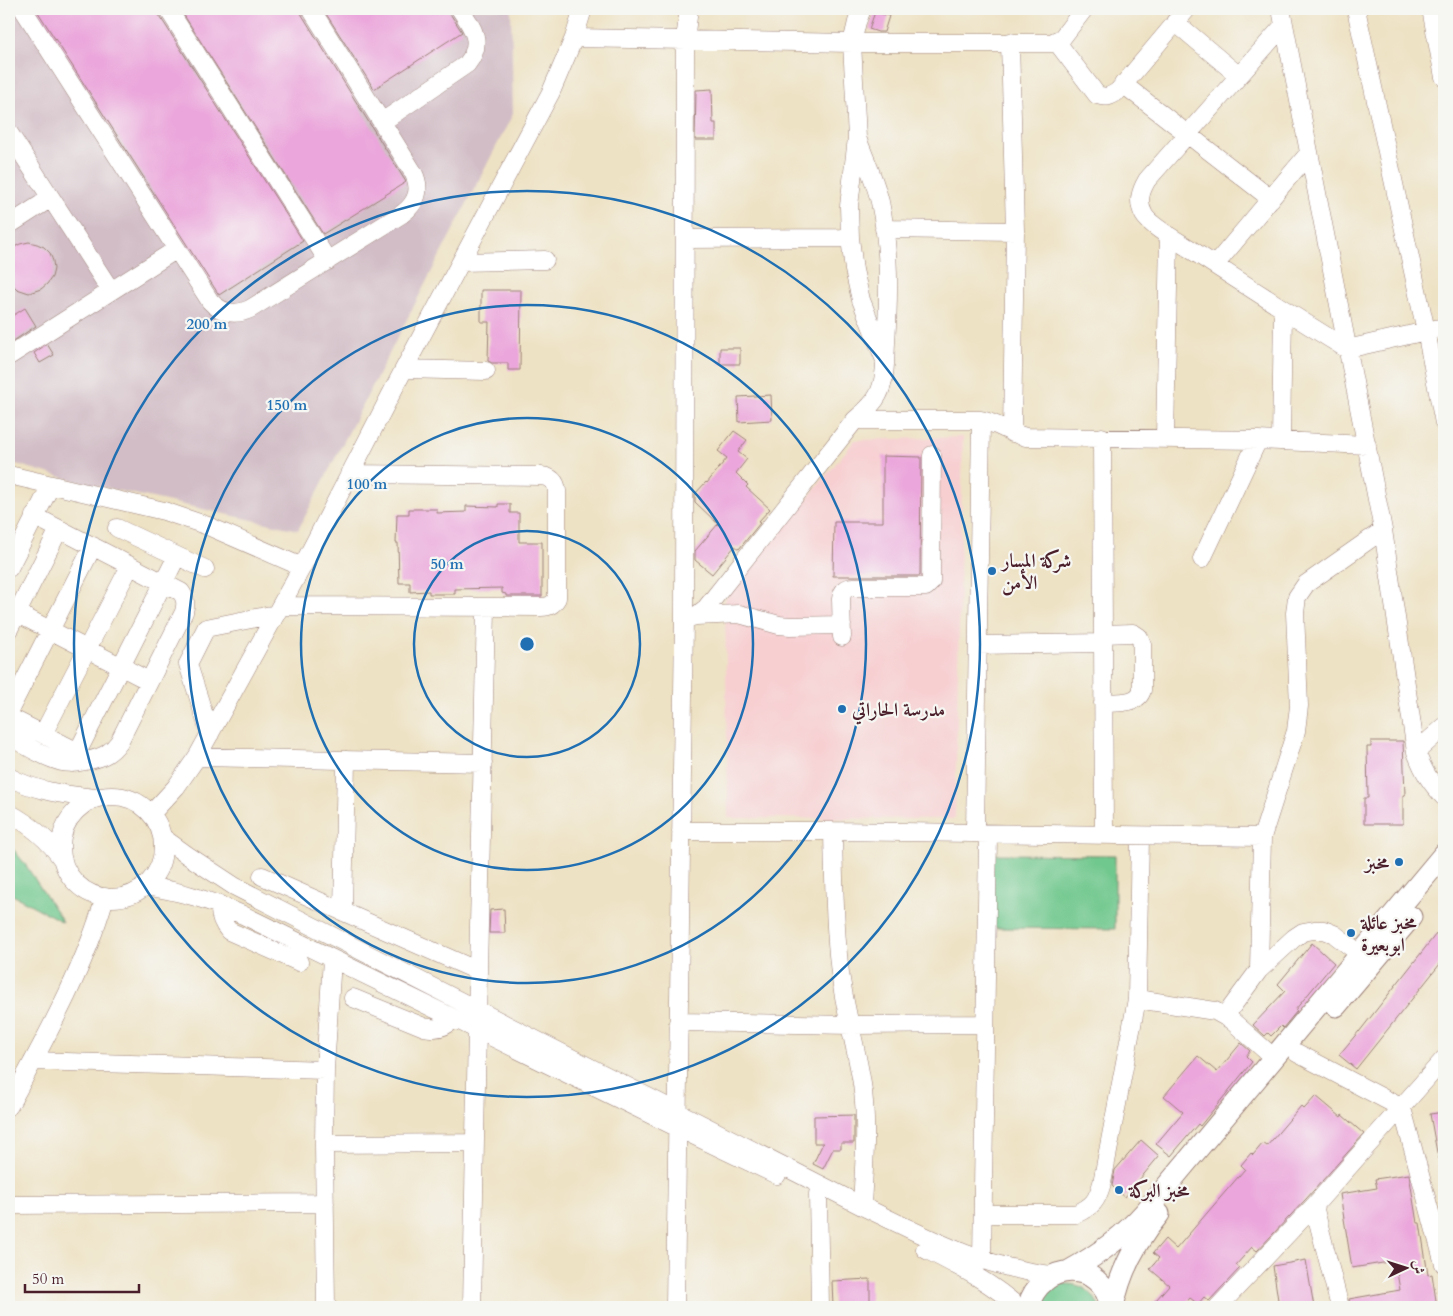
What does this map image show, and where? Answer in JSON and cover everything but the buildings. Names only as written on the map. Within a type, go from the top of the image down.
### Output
[{"type":"main road","points":[[1028,1307],[1036,1288],[1043,1281],[1103,1250],[1134,1224],[1444,854]]},
{"type":"main road","points":[[1112,1307],[1126,1265],[1153,1222],[1444,877]]},
{"type":"main road","points":[[1060,1273],[1085,1274],[1099,1283],[1109,1297],[1112,1307]]},
{"type":"street","points":[[22,9],[210,301],[219,310],[232,314],[250,309],[408,209],[414,203],[417,196],[417,179],[311,9]]},
{"type":"street","points":[[168,9],[328,260]]},
{"type":"street","points":[[382,122],[467,64],[474,52],[476,39],[474,31],[460,9]]},
{"type":"street","points":[[151,814],[176,787],[197,757],[302,568],[349,474],[551,92],[574,38],[583,9]]},
{"type":"street","points":[[675,1307],[680,831],[690,618],[685,239],[685,40],[689,9]]},
{"type":"street","points":[[862,9],[852,43],[857,138],[849,206],[850,238],[854,270],[861,300],[885,361]]},
{"type":"street","points":[[574,38],[852,43],[1050,43],[1067,33],[1084,9]]},
{"type":"street","points":[[1356,9],[1426,331],[1444,423]]},
{"type":"street","points":[[1431,9],[1444,77]]},
{"type":"street","points":[[1056,41],[1097,95],[1104,97],[1112,96],[1181,16],[1239,76]]},
{"type":"street","points":[[1283,17],[1239,76],[1147,180],[1140,191],[1140,205],[1145,217],[1169,236],[1347,349],[1444,327]]},
{"type":"street","points":[[1283,17],[1384,530],[1416,752],[1427,778],[1444,797]]},
{"type":"street","points":[[1010,42],[1015,231],[1012,433]]},
{"type":"street","points":[[1123,84],[1271,199]]},
{"type":"street","points":[[9,135],[111,291]]},
{"type":"street","points":[[690,618],[706,608],[855,420],[875,400],[883,382],[888,295],[884,229],[880,201],[857,138]]},
{"type":"street","points":[[1214,265],[1309,153]]},
{"type":"street","points":[[9,225],[51,198]]},
{"type":"street","points":[[884,229],[1015,231]]},
{"type":"street","points":[[1165,438],[1169,236]]},
{"type":"street","points":[[685,239],[850,238]]},
{"type":"street","points":[[9,356],[176,249]]},
{"type":"street","points":[[461,262],[545,260]]},
{"type":"street","points":[[1281,441],[1283,310]]},
{"type":"street","points":[[404,369],[486,370]]},
{"type":"street","points":[[855,420],[981,420],[998,424],[1012,433],[1026,437],[1258,440],[1367,445]]},
{"type":"street","points":[[981,420],[978,645],[985,1024],[982,1260]]},
{"type":"street","points":[[1102,438],[1104,835]]},
{"type":"street","points":[[1202,559],[1258,440]]},
{"type":"street","points":[[690,618],[738,614],[784,625],[842,631],[842,594],[849,587],[926,587],[931,582],[932,455]]},
{"type":"street","points":[[210,734],[188,664],[206,628],[278,610],[547,607],[553,604],[557,598],[557,491],[553,480],[541,476],[349,474]]},
{"type":"street","points":[[9,475],[141,505],[186,518],[230,535],[302,568]]},
{"type":"street","points":[[9,568],[34,516],[46,484]]},
{"type":"street","points":[[9,548],[46,484]]},
{"type":"street","points":[[9,716],[43,734],[81,762],[102,757],[119,742],[186,605],[185,598],[181,592],[34,516]]},
{"type":"street","points":[[116,528],[205,569]]},
{"type":"street","points":[[59,529],[11,617],[50,630],[149,681]]},
{"type":"street","points":[[1259,970],[1262,837],[1293,742],[1298,718],[1295,612],[1297,597],[1306,584],[1384,530]]},
{"type":"street","points":[[9,711],[93,546]]},
{"type":"street","points":[[9,736],[52,759],[63,762],[75,758],[162,582],[177,556]]},
{"type":"street","points":[[43,734],[130,566]]},
{"type":"street","points":[[472,1307],[486,608]]},
{"type":"street","points":[[978,645],[1103,639],[1133,633],[1139,637],[1142,644],[1141,694],[1136,700],[1103,703]]},
{"type":"street","points":[[1416,752],[1444,727]]},
{"type":"street","points":[[197,757],[483,763]]},
{"type":"street","points":[[343,912],[346,760]]},
{"type":"street","points":[[9,778],[42,790],[64,795],[95,798]]},
{"type":"street","points":[[9,813],[54,846],[66,868],[86,891],[105,897],[126,896],[136,892],[152,878],[162,859],[163,848],[160,829],[151,814],[142,805],[131,799],[107,795],[95,798],[82,805],[71,816],[64,829],[61,844],[62,859]]},
{"type":"street","points":[[680,831],[833,831],[1262,837]]},
{"type":"street","points":[[833,831],[837,950],[843,995],[851,1025],[862,1085],[864,1107],[862,1206]]},
{"type":"street","points":[[983,1214],[1076,1214],[1089,1208],[1098,1197],[1137,999],[1140,836]]},
{"type":"street","points":[[162,837],[234,886],[477,1010],[678,1120],[973,1274],[988,1283],[1018,1307]]},
{"type":"street","points":[[262,876],[478,970]]},
{"type":"street","points":[[144,886],[185,893],[220,905],[477,1030],[678,1120],[952,1249],[1028,1273],[1060,1273]]},
{"type":"street","points":[[9,1106],[84,958],[105,897]]},
{"type":"street","points":[[220,905],[219,912],[224,926],[299,962]]},
{"type":"street","points":[[1226,1016],[1259,970],[1303,932],[1324,930],[1334,934],[1360,954]]},
{"type":"street","points":[[326,1307],[325,1070],[332,959]]},
{"type":"street","points":[[353,998],[432,1029],[448,1025],[454,1019]]},
{"type":"street","points":[[1137,999],[1215,1011],[1226,1016],[1274,1058]]},
{"type":"street","points":[[678,1022],[851,1025],[985,1024]]},
{"type":"street","points":[[1297,1053],[1402,1108],[1444,1264]]},
{"type":"street","points":[[1218,1307],[1314,1206],[1444,1059]]},
{"type":"street","points":[[33,1061],[325,1070]]},
{"type":"street","points":[[324,1144],[476,1143]]},
{"type":"street","points":[[818,1194],[820,1307]]},
{"type":"street","points":[[9,1205],[325,1203]]},
{"type":"street","points":[[1314,1206],[1340,1307]]},
{"type":"shaded area","points":[[9,9],[511,9],[513,114],[298,530],[79,482],[9,462]]},
{"type":"shaded area","name":"مدرسة الحاراتي","points":[[963,437],[955,819],[728,818],[725,599],[855,440]]},
{"type":"green space","points":[[9,844],[25,864],[63,922],[9,893]]},
{"type":"green space","points":[[993,854],[1115,855],[1115,929],[992,928]]},
{"type":"green space","points":[[1062,1284],[1080,1286],[1085,1289],[1093,1296],[1099,1307],[1039,1307],[1048,1293]]},
{"type":"place","name":"شركة المسار الأمن","points":[[992,571]]},
{"type":"place","name":"مدرسة الحاراتي","points":[[842,709]]},
{"type":"place","name":"مخبز","points":[[1399,862]]},
{"type":"place","name":"مخبز عائلة ابوبعيرة","points":[[1351,933]]},
{"type":"place","name":"مخبز البركة","points":[[1119,1190]]}]
